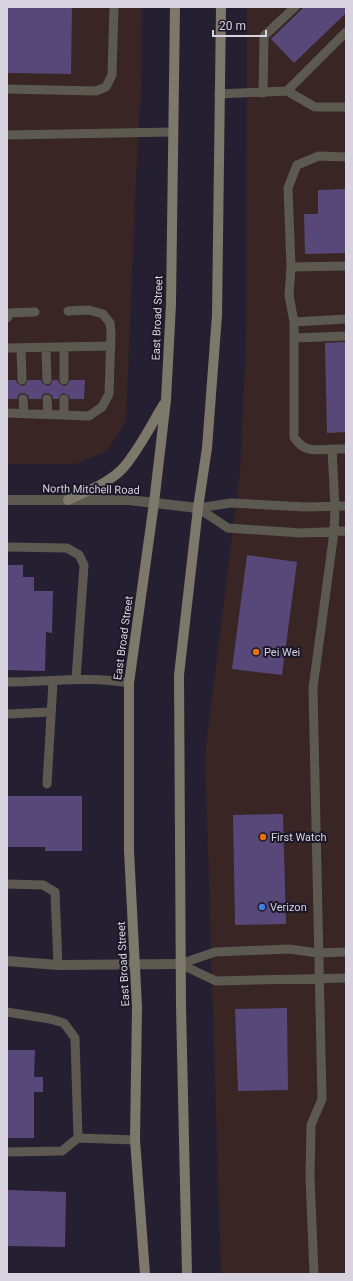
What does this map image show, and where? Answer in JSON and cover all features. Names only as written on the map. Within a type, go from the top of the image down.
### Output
[{"type":"main road","name":"East Broad Street","points":[[145,1274],[135,1140],[138,1007],[129,851],[129,684],[154,503],[166,400],[171,304],[175,7]]},
{"type":"main road","points":[[187,1274],[180,964],[179,676],[198,508],[207,448],[216,315],[221,7]]},
{"type":"main road","points":[[68,500],[100,484],[123,468],[140,444],[166,400]]},
{"type":"street","name":"North Mitchell Road","points":[[7,500],[128,500],[198,508]]},
{"type":"street","points":[[7,961],[58,965],[136,966],[180,964]]},
{"type":"lane","points":[[7,89],[96,91],[106,87],[112,75],[114,7]]},
{"type":"lane","points":[[263,93],[264,36],[296,7]]},
{"type":"lane","points":[[287,91],[346,32]]},
{"type":"lane","points":[[219,94],[287,91],[315,106],[346,107]]},
{"type":"lane","points":[[7,135],[173,132]]},
{"type":"lane","points":[[346,156],[319,156],[297,165],[288,188],[291,267],[289,295],[294,322],[294,437],[299,446],[311,450],[346,449]]},
{"type":"lane","points":[[291,267],[346,266]]},
{"type":"lane","points":[[7,413],[89,416],[102,407],[109,394],[111,346],[110,323],[103,314],[90,310],[68,311]]},
{"type":"lane","points":[[7,318],[10,313],[35,312]]},
{"type":"lane","points":[[294,322],[346,319]]},
{"type":"lane","points":[[294,338],[346,336]]},
{"type":"lane","points":[[7,348],[111,346]]},
{"type":"lane","points":[[64,347],[64,380]]},
{"type":"lane","points":[[21,348],[22,380]]},
{"type":"lane","points":[[46,348],[47,380]]},
{"type":"lane","points":[[23,399],[24,414]]},
{"type":"lane","points":[[48,399],[48,414]]},
{"type":"lane","points":[[64,399],[64,415]]},
{"type":"lane","points":[[314,1274],[310,1177],[310,1125],[322,1098],[313,688],[334,532],[335,508],[332,449]]},
{"type":"lane","points":[[198,508],[231,503],[335,508],[346,506]]},
{"type":"lane","points":[[198,508],[228,528],[301,533],[346,531]]},
{"type":"lane","points":[[7,547],[67,548],[79,555],[84,565],[76,679]]},
{"type":"lane","points":[[7,682],[53,682],[76,679],[114,681],[129,684]]},
{"type":"lane","points":[[47,784],[53,682]]},
{"type":"lane","points":[[7,714],[51,712]]},
{"type":"lane","points":[[7,884],[43,885],[55,892],[58,965]]},
{"type":"lane","points":[[180,964],[215,952],[289,949],[318,953],[346,952]]},
{"type":"lane","points":[[180,964],[216,980],[346,978]]},
{"type":"lane","points":[[7,1012],[50,1019],[64,1023],[75,1038],[78,1138]]},
{"type":"lane","points":[[7,1152],[62,1151],[78,1138],[135,1140]]},
{"type":"shaded area","points":[[7,7],[142,7],[141,89],[126,421],[107,451],[75,464],[7,464]]},
{"type":"shaded area","points":[[247,7],[346,7],[346,1274],[221,1274],[205,754],[240,471],[246,346]]},
{"type":"building","points":[[7,7],[72,7],[71,74],[7,73]]},
{"type":"building","points":[[304,7],[346,7],[346,13],[294,63],[271,39]]},
{"type":"building","points":[[346,189],[346,253],[305,254],[304,214],[318,214],[318,190]]},
{"type":"building","points":[[346,342],[346,432],[327,433],[325,343]]},
{"type":"building","points":[[7,380],[16,380],[17,383],[22,386],[25,385],[28,380],[41,380],[42,383],[47,386],[50,385],[53,380],[58,380],[59,383],[64,386],[67,385],[70,380],[85,380],[84,399],[70,399],[69,396],[64,393],[61,394],[58,399],[53,399],[52,395],[47,393],[43,394],[41,399],[29,399],[28,395],[23,393],[19,394],[17,399],[7,399]]},
{"type":"building","points":[[247,555],[297,562],[282,675],[232,669]]},
{"type":"building","points":[[7,565],[23,565],[23,577],[34,577],[34,591],[53,591],[52,633],[46,632],[45,671],[7,670]]},
{"type":"building","points":[[7,796],[82,796],[82,851],[45,851],[45,847],[7,847]]},
{"type":"building","points":[[283,814],[286,924],[235,925],[233,815]]},
{"type":"building","points":[[287,1008],[288,1090],[238,1091],[235,1009]]},
{"type":"building","points":[[7,1050],[35,1050],[34,1077],[43,1077],[43,1092],[34,1092],[34,1138],[7,1138]]},
{"type":"building","points":[[8,1190],[66,1192],[65,1247],[7,1246]]},
{"type":"place","name":"Pei Wei","points":[[256,652]]},
{"type":"place","name":"First Watch","points":[[263,837]]},
{"type":"place","name":"Verizon","points":[[262,907]]}]
